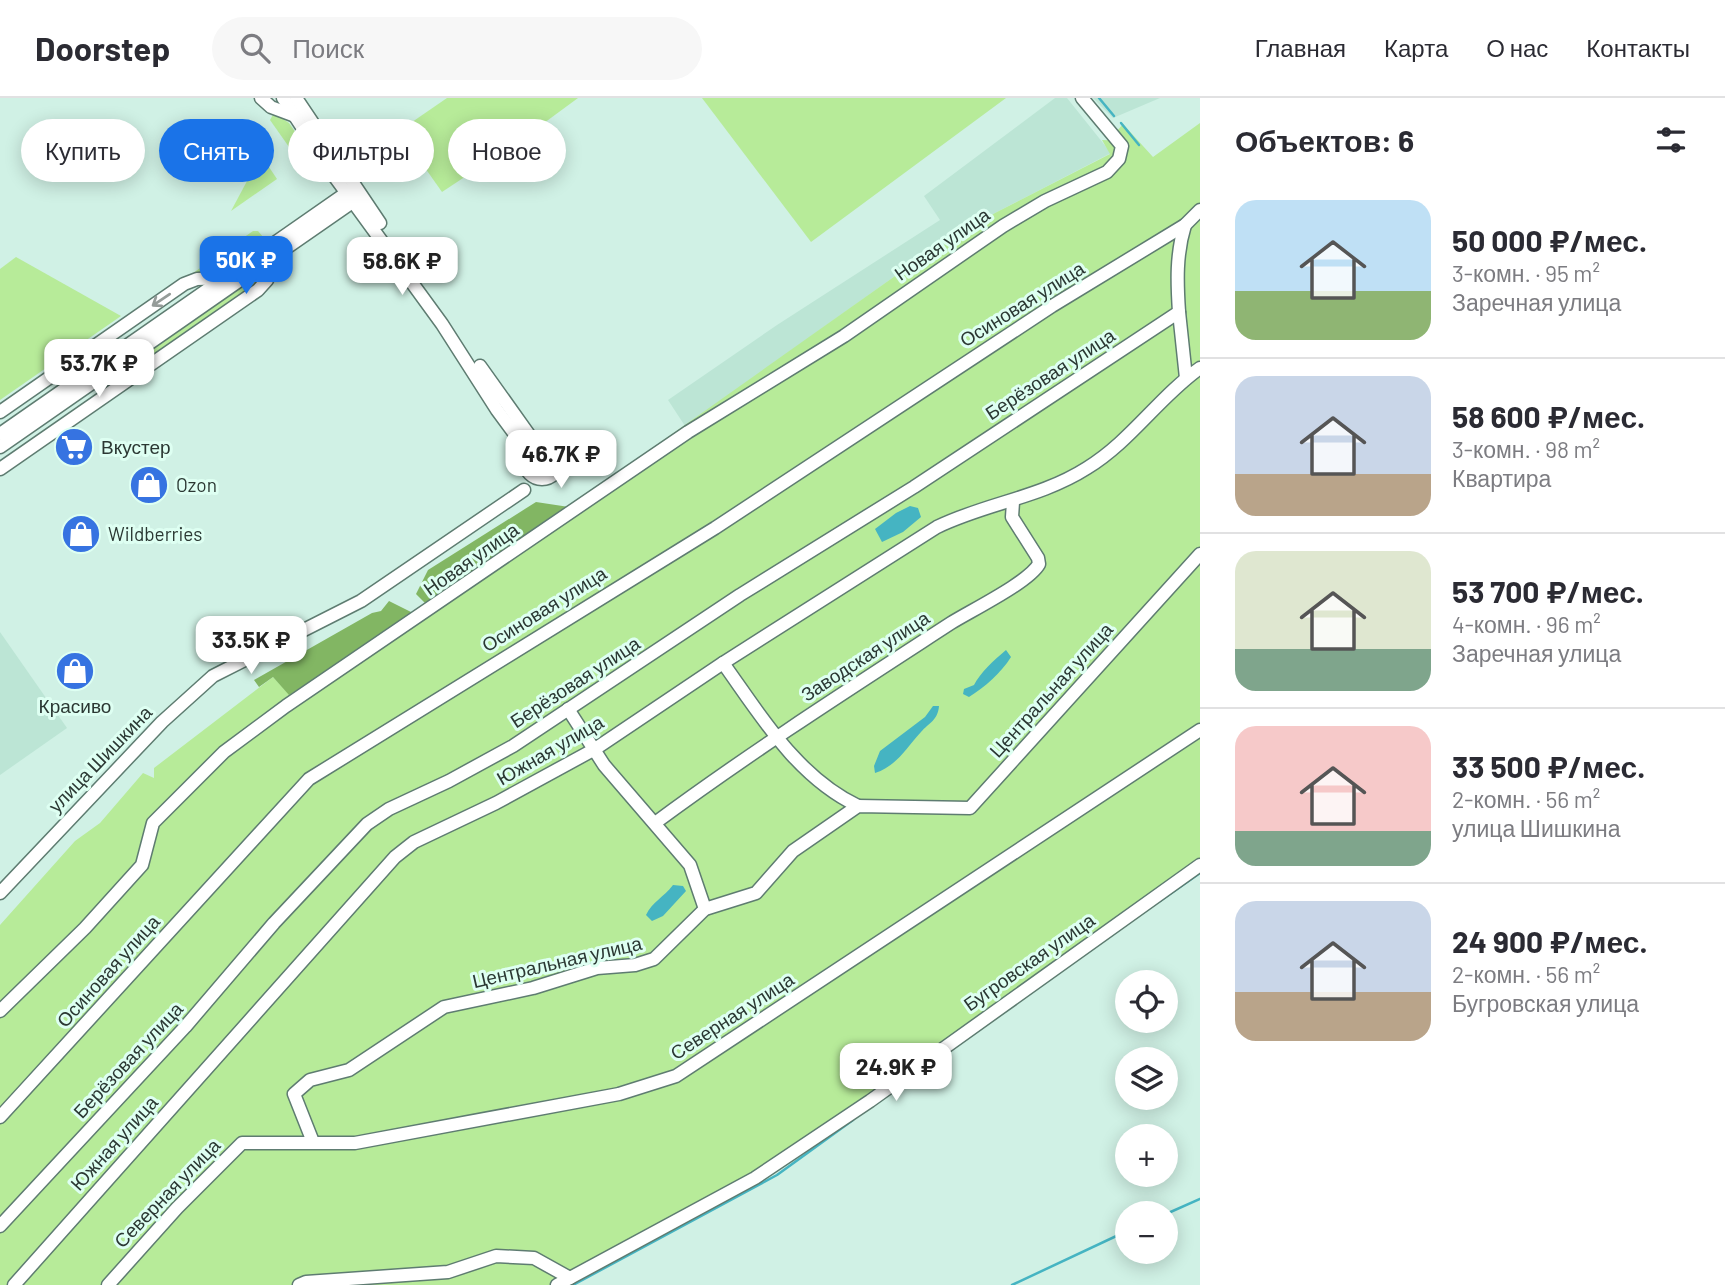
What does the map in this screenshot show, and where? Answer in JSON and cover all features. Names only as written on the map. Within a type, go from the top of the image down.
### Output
[{"type":"street","points":[[261,98],[271,107],[295,116]]},
{"type":"street","points":[[283,98],[354,194]]},
{"type":"street","points":[[296,98],[354,194],[434,313],[533,449]]},
{"type":"street","name":"Новая улица","points":[[0,1012],[85,928],[142,864],[153,822],[224,752],[286,706],[688,432],[844,336],[1003,226],[1045,201],[1107,172],[1119,159],[1122,146],[1082,98]]},
{"type":"street","points":[[0,447],[278,254],[354,194]]},
{"type":"street","points":[[0,434],[224,278],[354,194]]},
{"type":"street","name":"Осиновая улица","points":[[0,1117],[309,779],[715,528],[1017,329],[1185,225],[1200,210]]},
{"type":"street","points":[[1185,225],[1179,244],[1177,276],[1186,378]]},
{"type":"street","points":[[0,469],[258,289],[267,279],[278,254]]},
{"type":"street","points":[[0,412],[184,284],[197,279],[224,278]]},
{"type":"street","name":"Берёзовая улица","points":[[0,1226],[186,1027],[274,923],[366,824],[389,809],[449,781],[513,746],[1179,312]]},
{"type":"street","name":"Южная улица","points":[[14,1285],[395,858],[414,842],[496,803],[595,749],[723,663],[937,527],[968,512],[1013,502],[1088,468],[1137,429],[1186,378],[1200,368]]},
{"type":"street","name":"улица Шишкина","points":[[0,893],[162,722],[213,676],[361,601],[524,490]]},
{"type":"street","name":"Заводская улица","points":[[655,824],[775,737],[1035,570],[1039,564],[1038,558],[1012,517],[1013,502]]},
{"type":"street","name":"Центральная улица","points":[[313,1142],[293,1094],[310,1080],[349,1070],[444,1007],[533,988],[597,968],[635,965],[654,960],[705,909],[755,893],[793,850],[858,806],[912,809],[970,807],[1200,554]]},
{"type":"street","points":[[723,663],[775,737],[813,777],[841,798],[858,806]]},
{"type":"street","points":[[568,709],[634,801],[690,865],[705,909]]},
{"type":"street","name":"Северная улица","points":[[108,1285],[177,1208],[242,1143],[355,1143],[619,1094],[676,1076],[1200,730]]},
{"type":"street","name":"Бугровская улица","points":[[557,1285],[755,1178],[870,1101],[1200,864]]},
{"type":"street","points":[[299,1285],[306,1282],[448,1272],[496,1256],[534,1258],[570,1278]]},
{"type":"shaded area","points":[[1055,98],[1067,98],[1111,153],[995,213],[905,269],[685,426],[668,400],[777,325],[940,220],[924,196]]},
{"type":"shaded area","points":[[1093,98],[1160,98],[1113,118]]},
{"type":"shaded area","points":[[0,632],[67,728],[0,775]]},
{"type":"green space","points":[[447,98],[578,98],[549,119],[448,119],[448,182],[457,182],[442,192],[434,181],[434,119],[416,119]]},
{"type":"green space","points":[[702,98],[1006,98],[811,242]]},
{"type":"green space","points":[[274,113],[288,122],[288,146],[274,126],[274,119],[271,119]]},
{"type":"green space","points":[[1200,123],[1200,868],[773,1174],[565,1285],[0,1285],[0,925],[75,841],[100,823],[143,773],[154,778],[154,768],[273,677],[289,694],[428,606],[500,551],[569,507],[905,269],[995,213],[1110,154],[1102,140],[1122,141],[1117,131],[1123,124],[1153,157]]},
{"type":"green space","points":[[247,182],[273,182],[231,211]]},
{"type":"green space","points":[[253,231],[258,231],[264,238],[232,265],[213,273],[193,273]]},
{"type":"green space","points":[[16,257],[121,316],[0,400],[0,269]]},
{"type":"green space","points":[[258,275],[261,281],[111,387],[108,383],[126,366]]},
{"type":"green space","points":[[536,502],[569,507],[500,551],[428,606],[416,594],[428,570]]},
{"type":"green space","points":[[389,601],[415,614],[289,695],[273,677],[259,687],[254,680],[372,613],[381,611]]},
{"type":"water","points":[[910,506],[918,508],[921,517],[903,532],[882,542],[875,529]]},
{"type":"water","points":[[1006,650],[1011,657],[998,674],[969,697],[963,694],[964,689],[974,685],[992,662]]},
{"type":"water","points":[[933,706],[939,706],[933,721],[895,761],[875,773],[874,766],[880,751],[925,717]]},
{"type":"water","points":[[673,885],[683,886],[686,891],[663,916],[652,921],[646,915]]},
{"type":"waterway","points":[[1099,98],[1114,116]]},
{"type":"waterway","points":[[1121,123],[1139,145]]},
{"type":"waterway","points":[[1160,901],[1200,873]]},
{"type":"waterway","points":[[573,1285],[777,1175],[853,1120]]},
{"type":"waterway","points":[[1178,1209],[1200,1199]]},
{"type":"waterway","points":[[1012,1285],[1115,1237]]},
{"type":"place","name":"Вкустер","points":[[74,447]]},
{"type":"place","name":"Ozon","points":[[149,485]]},
{"type":"place","name":"Wildberries","points":[[81,534]]},
{"type":"place","name":"Красиво","points":[[75,671]]}]
